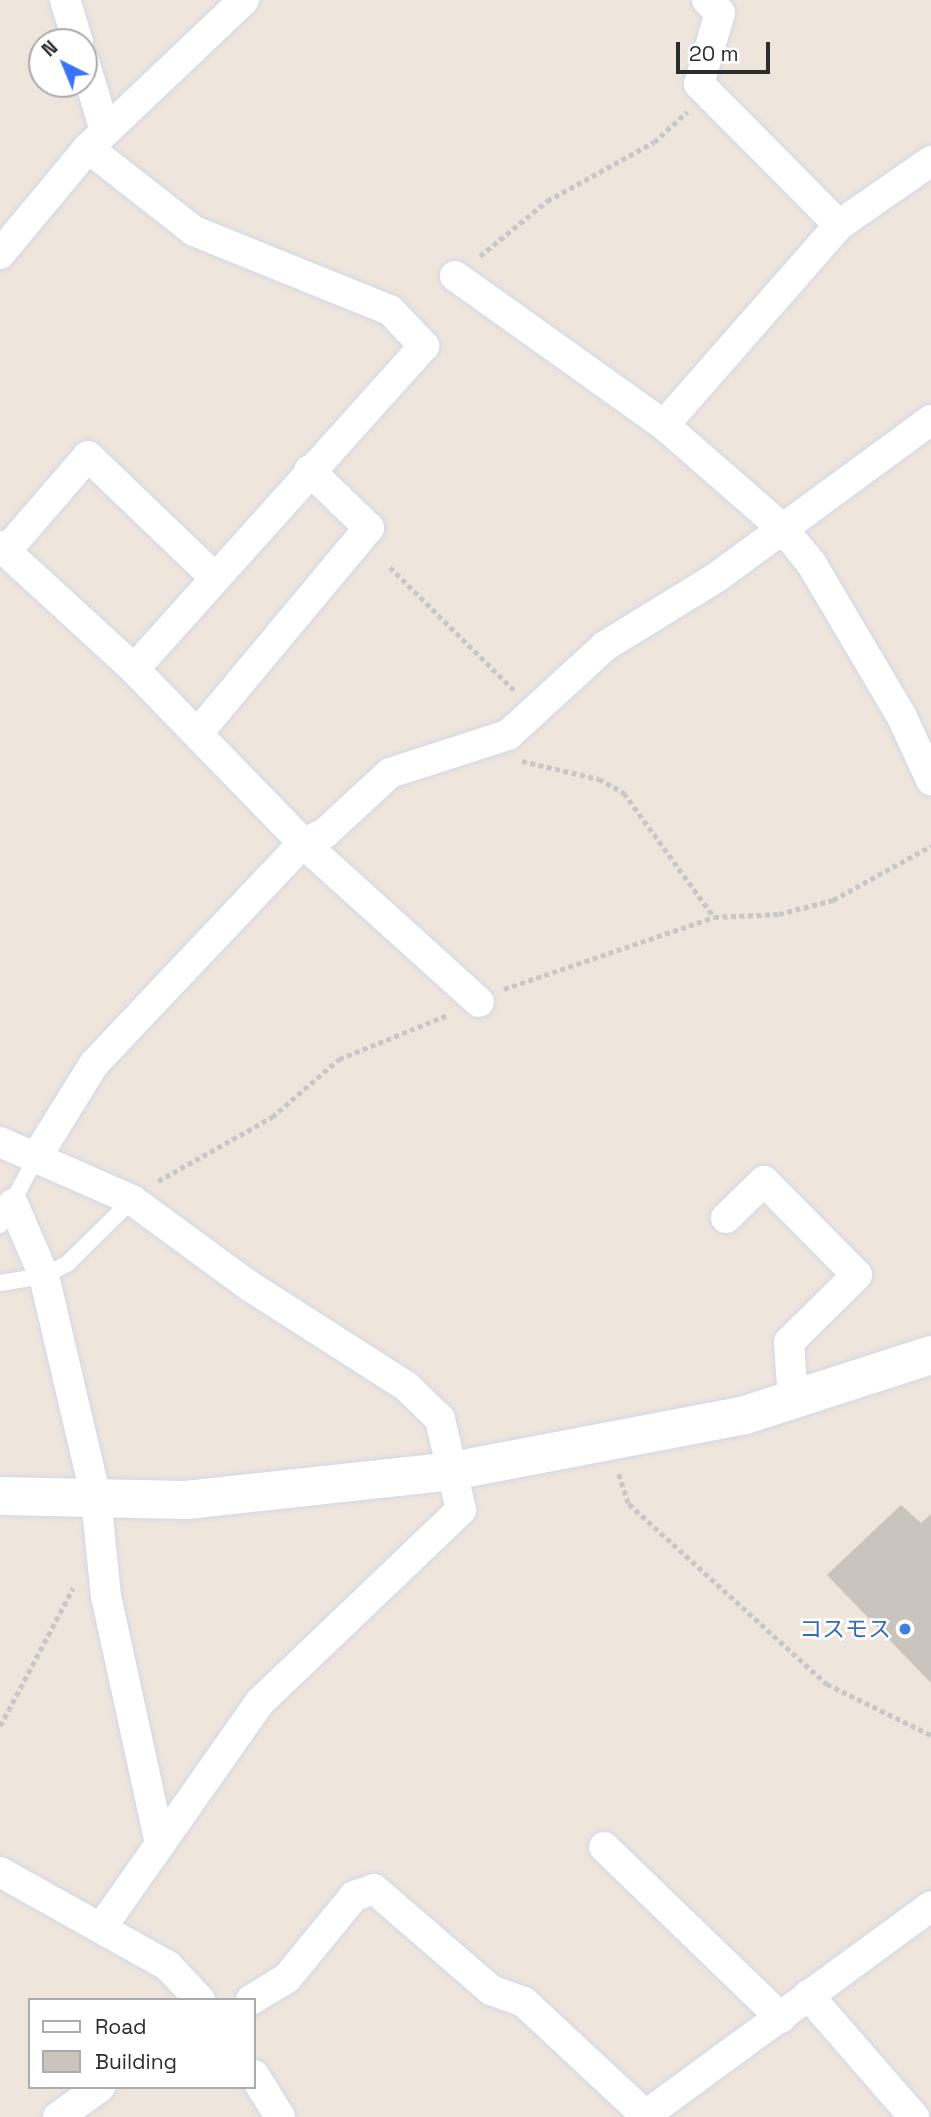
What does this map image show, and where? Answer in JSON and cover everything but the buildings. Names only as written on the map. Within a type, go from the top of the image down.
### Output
[{"type":"street","points":[[65,0],[74,28]]},
{"type":"street","points":[[0,254],[97,139],[244,0]]},
{"type":"street","points":[[707,0],[720,13],[699,84],[839,225]]},
{"type":"street","points":[[90,98],[97,139],[194,230],[390,310],[424,346],[212,575],[134,668]]},
{"type":"street","points":[[664,425],[839,225],[931,161]]},
{"type":"street","points":[[455,276],[664,425],[782,528],[811,563],[901,715],[931,780]]},
{"type":"street","points":[[37,1156],[94,1064],[303,843],[325,833],[390,773],[493,740],[535,710],[605,646],[782,528],[931,420]]},
{"type":"street","points":[[212,575],[88,456],[3,549],[134,668],[303,843],[479,1002]]},
{"type":"street","points":[[198,733],[369,528],[309,470]]},
{"type":"street","points":[[0,1142],[132,1200],[248,1285],[406,1387],[440,1419],[461,1510],[260,1702],[103,1925]]},
{"type":"street","points":[[726,1218],[764,1181],[857,1275],[789,1342],[793,1400]]},
{"type":"street","points":[[7,1214],[44,1276],[96,1498],[106,1596],[160,1844]]},
{"type":"street","points":[[0,1496],[186,1500],[452,1471],[608,1444],[793,1400],[931,1354]]},
{"type":"street","points":[[604,1847],[781,2018]]},
{"type":"street","points":[[0,1872],[103,1925],[168,1966],[198,1998]]},
{"type":"street","points":[[254,1998],[287,1978],[354,1896],[374,1889],[491,1990],[524,2002],[644,2116],[931,1906]]},
{"type":"street","points":[[808,1995],[914,2117]]},
{"type":"street","points":[[256,2078],[281,2117]]},
{"type":"street","points":[[58,2117],[97,2089]]},
{"type":"lane","points":[[7,1214],[37,1156]]},
{"type":"lane","points":[[0,1283],[44,1276],[68,1263],[132,1200]]},
{"type":"path","points":[[455,276],[547,201],[654,142],[709,92]]},
{"type":"path","points":[[390,567],[535,710]]},
{"type":"path","points":[[493,740],[539,769],[599,779],[624,793],[714,917]]},
{"type":"path","points":[[132,1200],[179,1166],[272,1117],[339,1059],[479,1002],[517,983],[714,917],[779,914],[833,901],[931,846]]},
{"type":"path","points":[[608,1444],[629,1504],[827,1684],[931,1735]]},
{"type":"path","points":[[0,1726],[75,1584]]},
{"type":"place","name":"コスモス","points":[[905,1629]]}]
